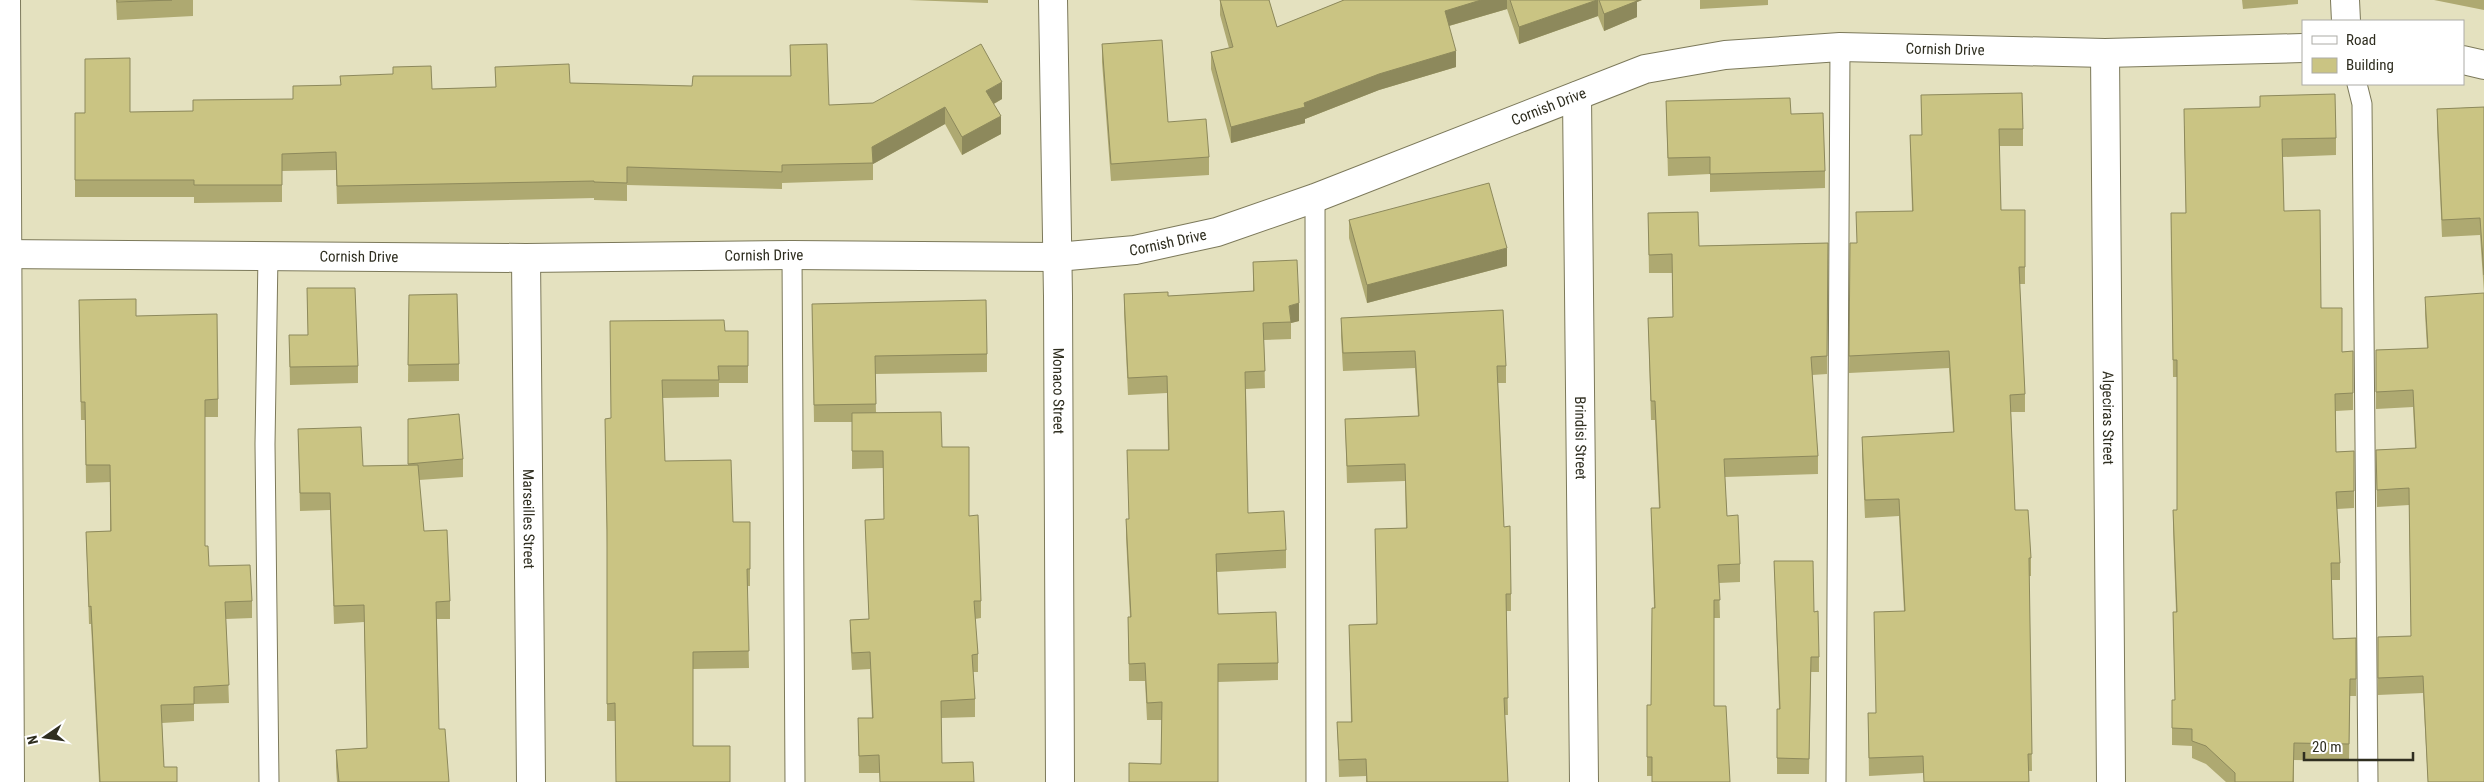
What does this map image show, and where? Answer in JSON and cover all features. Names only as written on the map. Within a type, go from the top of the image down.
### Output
[{"type":"street","points":[[6,0],[4,254],[10,782]]},
{"type":"street","name":"Monaco Street","points":[[1053,0],[1057,257],[1060,782]]},
{"type":"street","points":[[2345,0],[2346,20]]},
{"type":"street","name":"Cornish Drive","points":[[4,254],[526,258],[792,255],[1057,257],[1135,250],[1217,232],[1314,198],[1654,67],[1725,55],[1840,47],[2106,53],[2302,48]]},
{"type":"street","name":"Algeciras Street","points":[[2106,53],[2111,782]]},
{"type":"street","points":[[2464,60],[2484,65]]},
{"type":"street","name":"Brindisi Street","points":[[1576,96],[1584,782]]},
{"type":"street","name":"Marseilles Street","points":[[526,258],[531,782]]},
{"type":"lane","points":[[1836,782],[1840,47]]},
{"type":"lane","points":[[2357,85],[2362,104],[2368,782]]},
{"type":"lane","points":[[1314,198],[1316,782]]},
{"type":"lane","points":[[268,255],[265,444],[268,782]]},
{"type":"lane","points":[[792,255],[795,782]]},
{"type":"building","points":[[117,0],[172,0],[117,2]]},
{"type":"building","points":[[1220,0],[1269,0],[1277,27],[1344,0],[1481,0],[1445,11],[1456,51],[1379,74],[1304,103],[1305,107],[1231,127],[1211,52],[1233,47]]},
{"type":"building","points":[[1510,0],[1597,0],[1519,27]]},
{"type":"building","points":[[1599,0],[1637,0],[1637,1],[1604,14]]},
{"type":"building","points":[[1162,40],[1168,122],[1206,119],[1209,157],[1111,164],[1102,44]]},
{"type":"building","points":[[827,44],[829,105],[873,103],[981,44],[1002,82],[986,91],[1001,116],[962,137],[945,107],[872,147],[873,163],[782,165],[782,172],[627,167],[627,183],[594,181],[337,186],[336,152],[282,154],[282,185],[194,185],[194,180],[75,180],[75,113],[85,113],[85,59],[130,58],[130,112],[193,111],[193,100],[293,99],[293,86],[341,85],[340,76],[393,74],[393,67],[431,66],[432,89],[496,87],[495,67],[569,64],[570,83],[692,86],[693,76],[791,76],[790,45]]},
{"type":"building","points":[[2022,93],[2023,129],[1999,129],[2001,210],[2025,210],[2025,267],[2019,267],[2025,394],[2010,395],[2015,510],[2028,510],[2031,558],[2029,558],[2032,754],[2028,754],[2029,782],[1924,782],[1923,756],[1869,758],[1868,713],[1876,713],[1874,612],[1905,611],[1899,499],[1865,500],[1862,437],[1954,432],[1949,351],[1849,356],[1850,243],[1857,243],[1856,212],[1913,211],[1910,135],[1922,135],[1921,95]]},
{"type":"building","points":[[2335,94],[2336,138],[2282,139],[2284,211],[2320,210],[2321,308],[2342,308],[2342,352],[2353,351],[2353,393],[2335,394],[2336,452],[2354,451],[2354,491],[2336,492],[2340,563],[2331,563],[2333,639],[2356,638],[2356,679],[2350,679],[2349,744],[2294,743],[2293,782],[2235,782],[2235,773],[2206,746],[2192,741],[2192,729],[2172,728],[2172,700],[2175,700],[2173,612],[2177,612],[2173,510],[2177,510],[2177,360],[2173,360],[2171,213],[2186,213],[2184,109],[2260,107],[2260,96]]},
{"type":"building","points":[[1790,98],[1791,114],[1823,113],[1825,171],[1710,174],[1710,157],[1668,158],[1666,101]]},
{"type":"building","points":[[2484,107],[2484,275],[2480,218],[2442,220],[2437,109]]},
{"type":"building","points":[[1489,183],[1507,248],[1367,285],[1349,220]]},
{"type":"building","points":[[1698,212],[1699,246],[1828,243],[1827,356],[1811,357],[1818,456],[1724,459],[1727,516],[1738,515],[1740,564],[1718,565],[1720,600],[1714,600],[1714,706],[1726,706],[1730,782],[1652,782],[1652,757],[1647,757],[1647,705],[1651,705],[1652,608],[1655,608],[1651,508],[1660,508],[1655,401],[1651,401],[1648,318],[1673,317],[1672,254],[1649,255],[1648,213]]},
{"type":"building","points":[[1297,260],[1299,303],[1289,306],[1291,322],[1263,323],[1265,371],[1245,372],[1248,513],[1284,511],[1286,550],[1216,554],[1218,614],[1276,612],[1278,663],[1218,664],[1218,782],[1129,782],[1129,763],[1161,764],[1162,702],[1147,703],[1145,663],[1129,664],[1128,617],[1131,617],[1126,519],[1129,519],[1127,450],[1169,450],[1167,376],[1128,378],[1124,294],[1168,292],[1168,296],[1254,291],[1253,262]]},
{"type":"building","points":[[307,288],[355,288],[358,366],[290,367],[289,335],[308,335]]},
{"type":"building","points":[[2484,293],[2484,782],[2428,782],[2423,676],[2378,678],[2378,637],[2411,636],[2409,488],[2377,490],[2376,450],[2416,448],[2413,390],[2376,392],[2376,350],[2428,348],[2425,297]]},
{"type":"building","points":[[457,294],[459,364],[408,365],[409,295]]},
{"type":"building","points":[[136,299],[136,316],[217,314],[218,399],[205,400],[205,546],[208,546],[209,566],[250,565],[252,601],[225,602],[229,685],[194,687],[194,704],[161,705],[164,767],[177,767],[177,782],[100,782],[86,532],[111,531],[110,465],[86,465],[85,402],[81,402],[79,300]]},
{"type":"building","points":[[986,300],[987,354],[875,356],[876,404],[814,405],[812,304]]},
{"type":"building","points":[[1503,310],[1506,366],[1497,366],[1504,527],[1510,526],[1511,594],[1506,594],[1508,698],[1504,698],[1508,782],[1367,782],[1366,759],[1339,760],[1337,722],[1352,722],[1349,625],[1377,624],[1375,529],[1407,528],[1405,464],[1347,466],[1345,419],[1419,416],[1415,351],[1343,353],[1341,318]]},
{"type":"building","points":[[724,320],[725,331],[748,331],[748,366],[718,366],[719,380],[662,380],[665,461],[731,460],[733,522],[750,522],[750,569],[747,569],[749,651],[693,652],[693,746],[730,746],[730,782],[616,782],[615,703],[607,704],[605,419],[611,418],[610,321]]},
{"type":"building","points":[[941,412],[942,447],[969,447],[969,516],[978,515],[981,601],[974,601],[978,654],[972,655],[975,699],[941,701],[942,763],[973,762],[974,782],[880,782],[879,755],[859,756],[858,718],[873,718],[870,652],[852,653],[850,620],[869,619],[865,520],[884,519],[883,451],[852,451],[852,413]]},
{"type":"building","points":[[459,414],[463,459],[408,464],[408,419]]},
{"type":"building","points":[[361,427],[363,466],[418,465],[424,531],[447,530],[450,601],[436,602],[439,729],[445,729],[449,782],[339,782],[336,750],[367,748],[364,605],[334,606],[330,493],[300,493],[298,429]]},
{"type":"building","points":[[1774,561],[1813,561],[1814,612],[1818,611],[1819,657],[1811,657],[1809,759],[1777,758],[1777,709],[1780,709]]}]
